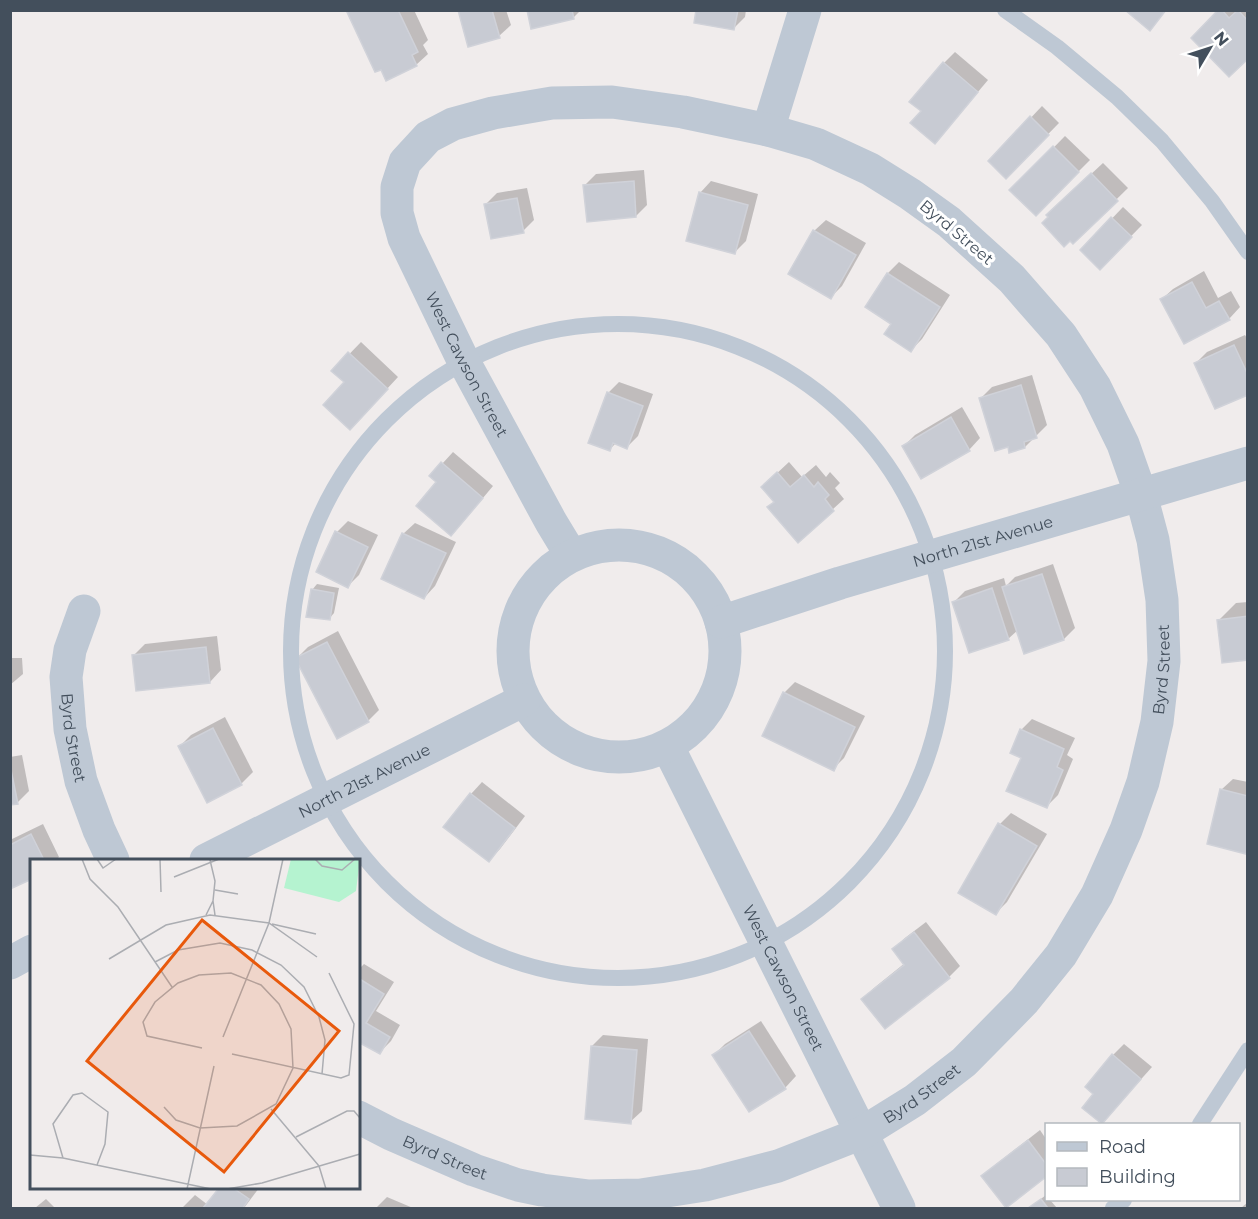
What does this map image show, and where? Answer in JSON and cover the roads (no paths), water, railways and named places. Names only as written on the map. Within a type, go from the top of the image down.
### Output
[{"type":"street","points":[[768,130],[805,10]]},
{"type":"street","name":"Byrd Street","points":[[360,1118],[474,1170],[518,1185],[540,1200],[641,1195],[705,1185],[778,1166],[862,1133],[915,1101],[964,1062],[1024,1001],[1061,956],[1097,896],[1126,830],[1143,782],[1157,722],[1164,661],[1162,600],[1153,540],[1141,495],[1123,444],[1095,387],[1061,336],[1012,279],[949,222],[910,194],[870,169],[816,144],[768,130],[683,112],[612,102],[552,104],[492,113],[453,124],[428,138],[405,162]]},
{"type":"street","name":"West Cawson Street","points":[[405,162],[397,187],[397,213],[405,238],[462,358],[571,555]]},
{"type":"street","name":"North 21st Avenue","points":[[721,622],[935,555],[1248,463]]},
{"type":"street","points":[[622,544],[649,549],[673,560],[694,576],[711,597],[721,622],[725,646],[724,670],[717,694],[705,715],[688,733],[668,747],[641,756],[614,758],[586,753],[561,741],[540,723],[524,700],[514,674],[512,646],[517,618],[529,592],[548,571],[571,555],[596,546],[622,544]]},
{"type":"street","name":"Byrd Street","points":[[84,611],[70,650],[66,677],[70,729],[81,781],[112,859]]},
{"type":"street","name":"North 21st Avenue","points":[[210,859],[524,700]]},
{"type":"street","name":"West Cawson Street","points":[[668,747],[899,1209]]},
{"type":"street","points":[[10,963],[30,952]]},
{"type":"lane","points":[[1005,10],[1065,54],[1117,97],[1162,141],[1212,201],[1248,252]]},
{"type":"lane","points":[[578,330],[636,330],[683,334],[738,346],[776,362],[805,380],[844,414],[878,452],[908,493],[935,555],[943,604],[945,660],[939,716],[926,769],[906,813],[879,853],[860,875],[847,889],[808,920],[768,944],[699,964],[658,968],[574,969],[523,963],[483,953],[453,940],[425,922],[392,894],[361,857],[325,800],[304,760],[296,717],[291,661],[295,606],[307,553],[326,502],[347,464],[381,423],[419,387],[462,358],[484,348],[536,336],[578,330]]},
{"type":"lane","points":[[1201,1123],[1248,1050]]}]
